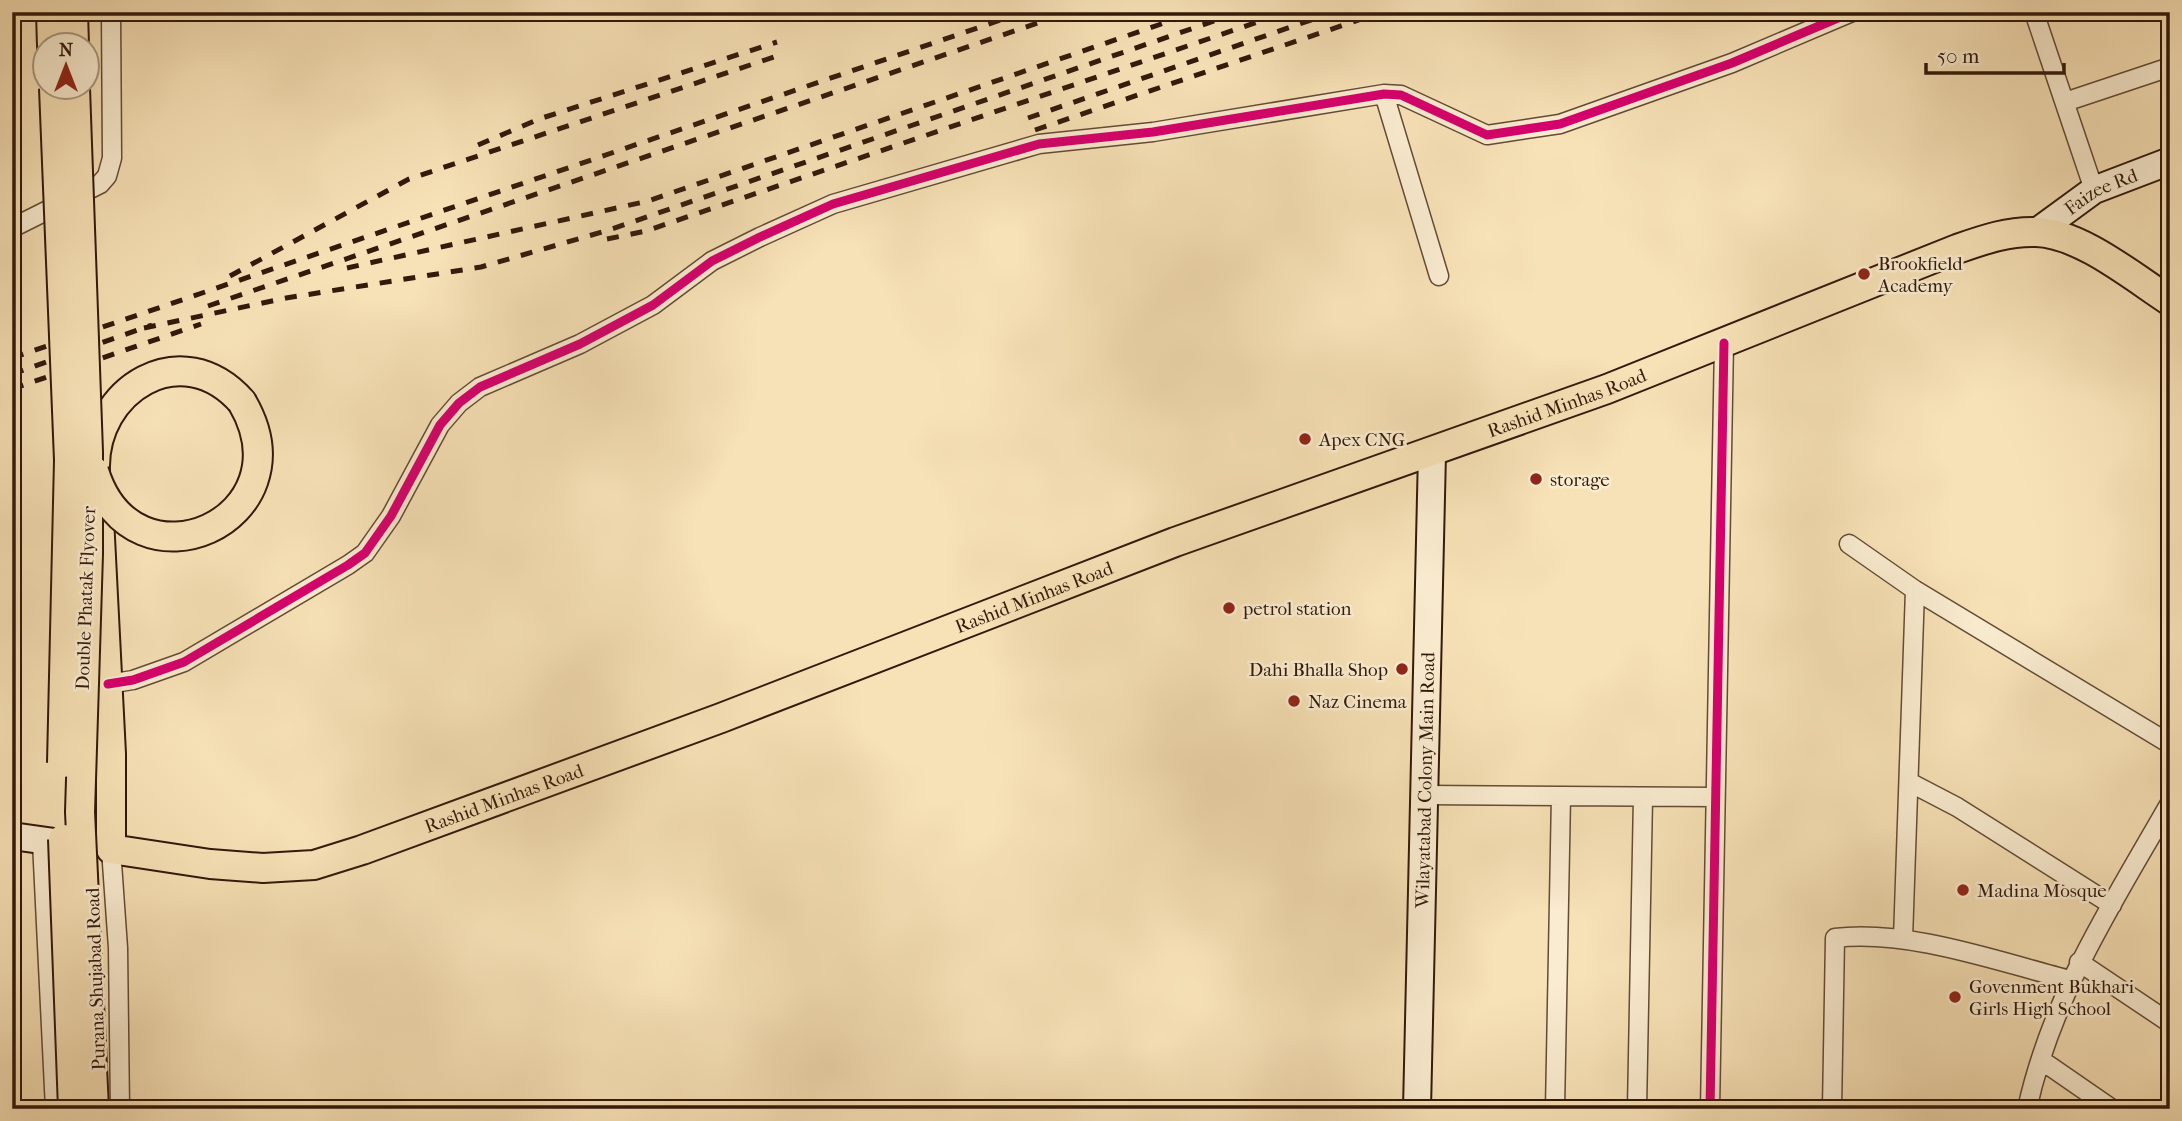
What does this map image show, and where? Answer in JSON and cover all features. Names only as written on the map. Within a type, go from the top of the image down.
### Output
[{"type":"main road","points":[[51,12],[52,32]]},
{"type":"main road","points":[[72,12],[73,32]]},
{"type":"main road","name":"Double Phatak Flyover","points":[[55,102],[69,460],[62,732],[64,906],[73,1109]]},
{"type":"main road","name":"Double Phatak Flyover","points":[[76,102],[88,452],[88,554],[80,813],[94,1109]]},
{"type":"main road","name":"Rashid Minhas Road","points":[[111,849],[210,864],[263,867],[314,865],[338,858],[721,718],[1175,542],[1607,389],[1957,249],[2001,234],[2038,232],[2077,242],[2170,301]]},
{"type":"main road","points":[[88,452],[104,500],[122,518],[155,535],[192,535],[225,520],[250,489],[259,458],[259,446],[251,418],[242,402],[222,384],[199,373],[161,373],[130,388],[105,424],[97,445],[95,467],[108,684],[111,849]]},
{"type":"street","points":[[21,225],[100,184],[107,176],[112,158],[111,12]]},
{"type":"street","points":[[108,684],[133,680],[184,662],[365,553],[391,516],[440,425],[459,403],[480,387],[580,344],[653,306],[712,261],[833,204],[1039,144],[1153,132],[1384,94],[1401,95],[1487,135],[1560,124],[1731,63],[1852,12]]},
{"type":"street","points":[[2034,12],[2094,190]]},
{"type":"street","points":[[2065,102],[2170,67]]},
{"type":"street","points":[[1384,94],[1439,276]]},
{"type":"street","name":"Faizee Rd","points":[[2038,232],[2094,190],[2170,161]]},
{"type":"street","points":[[1710,1109],[1724,342]]},
{"type":"street","name":"Wilayatabad Colony Main Road","points":[[1417,1109],[1432,453]]},
{"type":"street","points":[[1849,544],[1916,590],[2170,744]]},
{"type":"street","points":[[1903,939],[1916,590]]},
{"type":"street","points":[[1909,782],[1958,807],[2112,905]]},
{"type":"street","points":[[1426,795],[1715,797]]},
{"type":"street","points":[[1555,1109],[1561,796]]},
{"type":"street","points":[[1637,1109],[1643,797]]},
{"type":"street","points":[[2027,1109],[2054,1015],[2070,980],[2170,803]]},
{"type":"street","name":"Rashid Minhas Road","points":[[12,836],[111,849]]},
{"type":"street","points":[[42,842],[55,1109]]},
{"type":"street","name":"Purana Shujabad Road","points":[[111,849],[118,948],[120,1109]]},
{"type":"street","points":[[1832,1109],[1835,938],[1858,935],[1903,939],[2070,980]]},
{"type":"street","points":[[2080,962],[2170,1023]]},
{"type":"street","points":[[2041,1060],[2112,1109]]},
{"type":"railway","points":[[12,358],[1024,12]]},
{"type":"railway","points":[[208,306],[1070,12]]},
{"type":"railway","points":[[347,268],[648,201],[1196,12]]},
{"type":"railway","points":[[144,328],[286,298],[481,267],[609,230],[1240,12]]},
{"type":"railway","points":[[607,239],[646,231],[1287,12]]},
{"type":"railway","points":[[1028,118],[1334,12]]},
{"type":"railway","points":[[1035,130],[1382,12]]},
{"type":"railway","points":[[478,145],[539,119],[777,42]]},
{"type":"railway","points":[[230,276],[409,179],[780,55]]},
{"type":"railway","points":[[12,389],[201,324]]},
{"type":"railway","points":[[12,374],[152,325]]},
{"type":"cycle path","points":[[108,684],[133,680],[184,662],[365,553],[391,516],[440,425],[459,403],[480,387],[580,344],[653,305],[712,261],[833,204],[1039,144],[1153,132],[1384,94],[1401,95],[1487,135],[1560,124],[1732,63],[1852,12]]},
{"type":"cycle path","points":[[1710,1109],[1724,343]]},
{"type":"place","name":"Brookfield Academy","points":[[1864,274]]},
{"type":"place","name":"Apex CNG","points":[[1305,439]]},
{"type":"place","name":"storage","points":[[1536,479]]},
{"type":"place","name":"petrol station","points":[[1229,608]]},
{"type":"place","name":"Dahi Bhalla Shop","points":[[1402,669]]},
{"type":"place","name":"Naz Cinema","points":[[1294,701]]},
{"type":"place","name":"Madina Mosque","points":[[1963,890]]},
{"type":"place","name":"Govenment Bukhari Girls High School","points":[[1955,997]]}]
